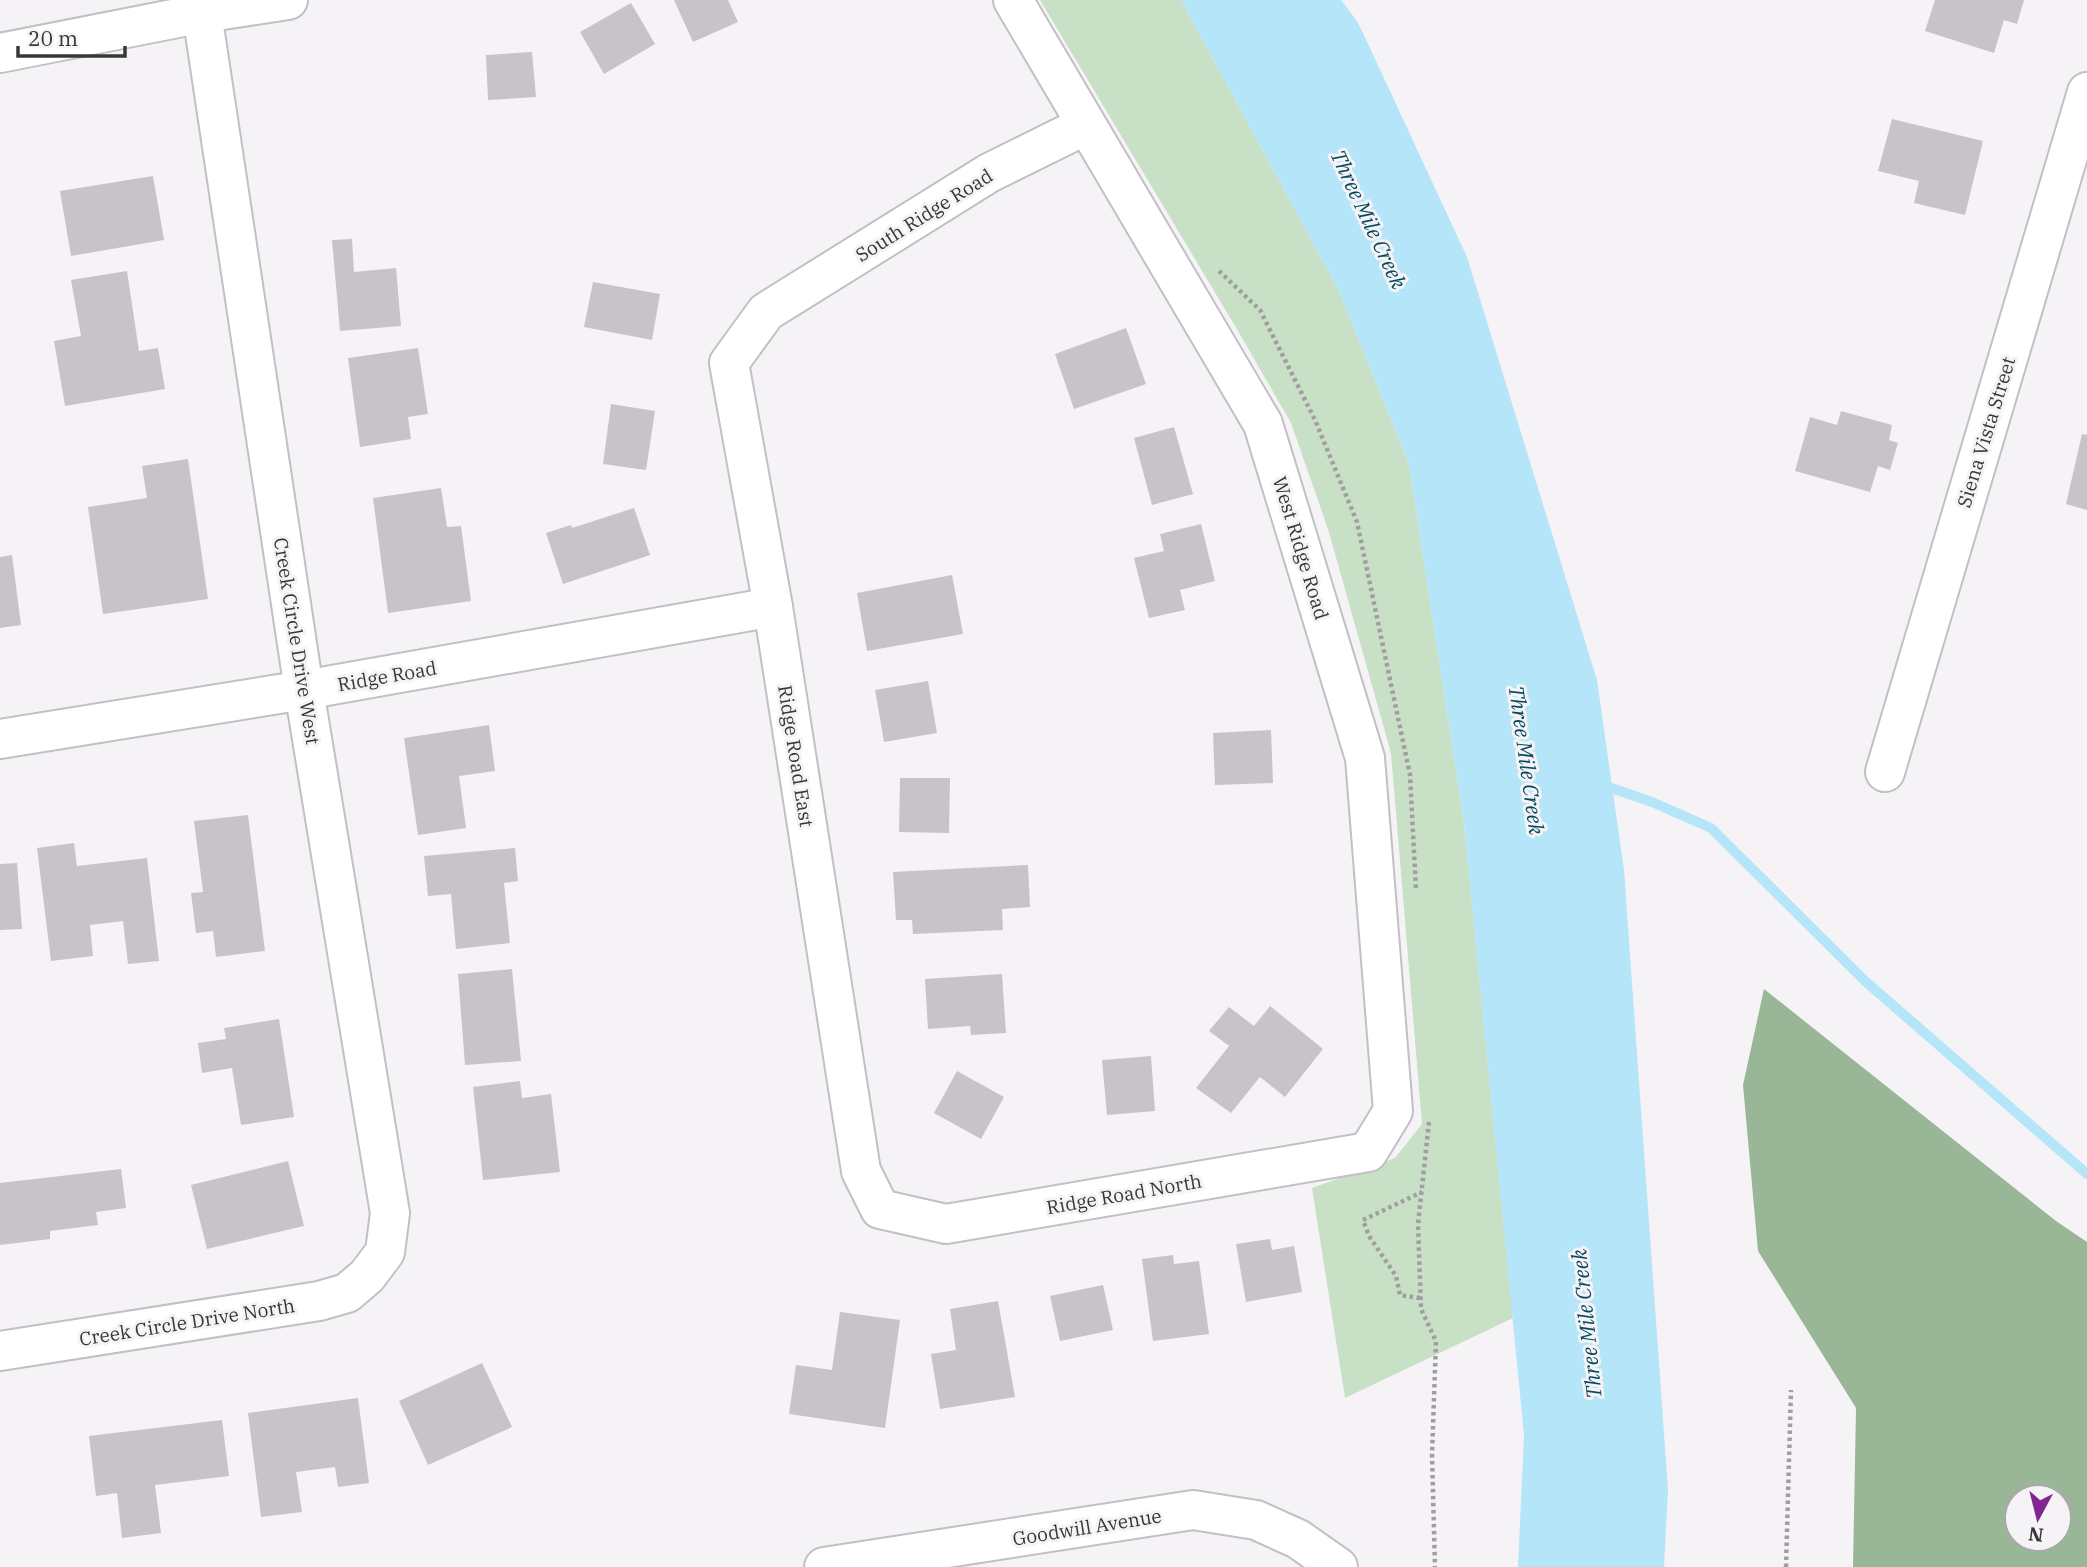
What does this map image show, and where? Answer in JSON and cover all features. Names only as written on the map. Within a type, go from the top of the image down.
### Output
[{"type":"street","points":[[0,53],[202,7],[288,0]]},
{"type":"street","name":"West Ridge Road","points":[[1013,0],[1264,424],[1365,758],[1393,1111],[1368,1152]]},
{"type":"street","name":"Creek Circle Drive West","points":[[202,7],[304,690],[390,1213],[385,1252],[367,1276]]},
{"type":"street","name":"Siena Vista Street","points":[[1885,772],[2087,92]]},
{"type":"street","name":"South Ridge Road","points":[[766,312],[989,173],[1086,125]]},
{"type":"street","name":"Ridge Road East","points":[[766,312],[729,363],[773,607],[861,1171],[880,1209]]},
{"type":"street","name":"Ridge Road","points":[[0,739],[304,690],[773,607]]},
{"type":"street","name":"Ridge Road North","points":[[880,1209],[946,1224],[1368,1152]]},
{"type":"street","name":"Creek Circle Drive North","points":[[0,1351],[319,1301],[346,1293],[367,1276]]},
{"type":"street","name":"Goodwill Avenue","points":[[824,1567],[1193,1510],[1256,1520],[1298,1539],[1338,1567]]},
{"type":"path","points":[[1420,1298],[1400,1295],[1396,1276],[1369,1236],[1363,1220],[1422,1192]]},
{"type":"path","points":[[1434,1373],[1432,1455],[1435,1567]]},
{"type":"path","points":[[1786,1567],[1791,1390]]},
{"type":"green space","points":[[1040,0],[1181,0],[1338,289],[1409,464],[1464,824],[1513,1318],[1345,1398],[1312,1188],[1395,1158],[1422,1124],[1391,753],[1328,529],[1291,423]]},
{"type":"green space","points":[[1764,989],[2056,1221],[2087,1242],[2087,1567],[1853,1567],[1856,1408],[1758,1251],[1743,1085]]},
{"type":"water","name":"Three Mile Creek","points":[[1181,0],[1341,0],[1363,33],[1467,257],[1597,680],[1624,870],[1668,1490],[1664,1567],[1518,1567],[1524,1435],[1464,824],[1409,464],[1338,289]]},
{"type":"building","points":[[674,0],[728,0],[738,22],[693,42]]},
{"type":"building","points":[[1935,0],[2024,0],[2017,24],[2004,20],[1994,53],[1925,31]]},
{"type":"building","points":[[631,3],[655,44],[604,74],[580,32]]},
{"type":"building","points":[[532,52],[536,97],[488,100],[486,55]]},
{"type":"building","points":[[1892,119],[1983,141],[1965,215],[1914,203],[1919,181],[1878,171]]},
{"type":"building","points":[[153,176],[164,240],[71,256],[60,191]]},
{"type":"building","points":[[352,239],[354,272],[396,268],[401,326],[340,331],[332,240]]},
{"type":"building","points":[[127,271],[139,351],[158,348],[165,389],[65,406],[54,341],[81,336],[71,280]]},
{"type":"building","points":[[593,282],[660,294],[652,340],[584,327]]},
{"type":"building","points":[[1126,328],[1146,384],[1074,409],[1055,354]]},
{"type":"building","points":[[418,348],[428,414],[408,417],[411,439],[360,447],[348,358]]},
{"type":"building","points":[[611,404],[655,411],[646,470],[603,464]]},
{"type":"building","points":[[1841,411],[1892,425],[1889,440],[1898,443],[1890,470],[1878,466],[1870,492],[1795,471],[1810,417],[1837,425]]},
{"type":"building","points":[[1174,427],[1193,494],[1152,505],[1134,438]]},
{"type":"building","points":[[2082,434],[2087,435],[2087,510],[2066,504]]},
{"type":"building","points":[[188,459],[208,599],[103,614],[88,507],[147,498],[142,466]]},
{"type":"building","points":[[441,488],[447,527],[461,526],[471,601],[388,613],[373,498]]},
{"type":"building","points":[[634,508],[650,555],[563,584],[546,533],[571,525],[572,528]]},
{"type":"building","points":[[1201,524],[1215,581],[1180,590],[1185,610],[1149,618],[1134,558],[1164,551],[1160,534]]},
{"type":"building","points":[[12,555],[21,625],[0,628],[0,557]]},
{"type":"building","points":[[952,575],[963,634],[867,651],[857,593]]},
{"type":"building","points":[[928,681],[937,733],[884,742],[875,690]]},
{"type":"building","points":[[489,725],[495,771],[459,776],[466,828],[418,835],[404,738]]},
{"type":"building","points":[[1271,730],[1273,783],[1215,785],[1213,733]]},
{"type":"building","points":[[900,778],[950,778],[949,833],[899,832]]},
{"type":"building","points":[[248,815],[265,951],[216,957],[213,931],[196,933],[191,893],[203,892],[194,821]]},
{"type":"building","points":[[74,843],[77,866],[147,858],[159,961],[128,964],[123,921],[90,925],[93,956],[51,961],[37,848]]},
{"type":"building","points":[[515,848],[518,881],[504,883],[510,943],[456,949],[451,894],[428,896],[424,856]]},
{"type":"building","points":[[17,863],[22,929],[0,930],[0,864]]},
{"type":"building","points":[[1028,865],[1030,907],[1002,909],[1003,930],[913,934],[912,920],[896,920],[893,872]]},
{"type":"building","points":[[512,969],[521,1061],[465,1065],[458,974]]},
{"type":"building","points":[[1002,974],[1006,1033],[971,1035],[970,1026],[928,1029],[925,979]]},
{"type":"building","points":[[1270,1006],[1323,1049],[1285,1097],[1260,1077],[1231,1113],[1196,1088],[1229,1046],[1209,1031],[1229,1007],[1254,1026]]},
{"type":"building","points":[[279,1019],[294,1117],[241,1125],[232,1068],[202,1073],[198,1043],[226,1039],[224,1028]]},
{"type":"building","points":[[1151,1056],[1155,1111],[1107,1115],[1102,1060]]},
{"type":"building","points":[[957,1071],[1004,1097],[981,1139],[934,1113]]},
{"type":"building","points":[[520,1081],[522,1098],[551,1094],[560,1172],[483,1180],[473,1087]]},
{"type":"building","points":[[288,1161],[304,1226],[207,1249],[191,1185]]},
{"type":"building","points":[[121,1169],[126,1208],[96,1212],[98,1225],[50,1231],[50,1239],[0,1245],[0,1183]]},
{"type":"building","points":[[1270,1239],[1272,1250],[1294,1246],[1302,1292],[1246,1302],[1236,1244]]},
{"type":"building","points":[[1173,1255],[1174,1264],[1199,1261],[1209,1334],[1153,1341],[1142,1259]]},
{"type":"building","points":[[1103,1285],[1113,1330],[1060,1341],[1050,1296]]},
{"type":"building","points":[[998,1301],[1015,1397],[940,1409],[931,1354],[956,1350],[950,1309]]},
{"type":"building","points":[[840,1312],[900,1320],[885,1428],[789,1414],[796,1365],[832,1370]]},
{"type":"building","points":[[482,1363],[512,1427],[428,1465],[399,1401]]},
{"type":"building","points":[[358,1398],[369,1483],[338,1487],[335,1467],[296,1472],[302,1512],[261,1517],[248,1413]]},
{"type":"building","points":[[222,1420],[229,1476],[155,1485],[161,1533],[122,1538],[117,1493],[96,1496],[89,1436]]},
{"type":"waterway","points":[[1600,784],[1652,802],[1711,828],[1865,981],[2087,1174]]}]
